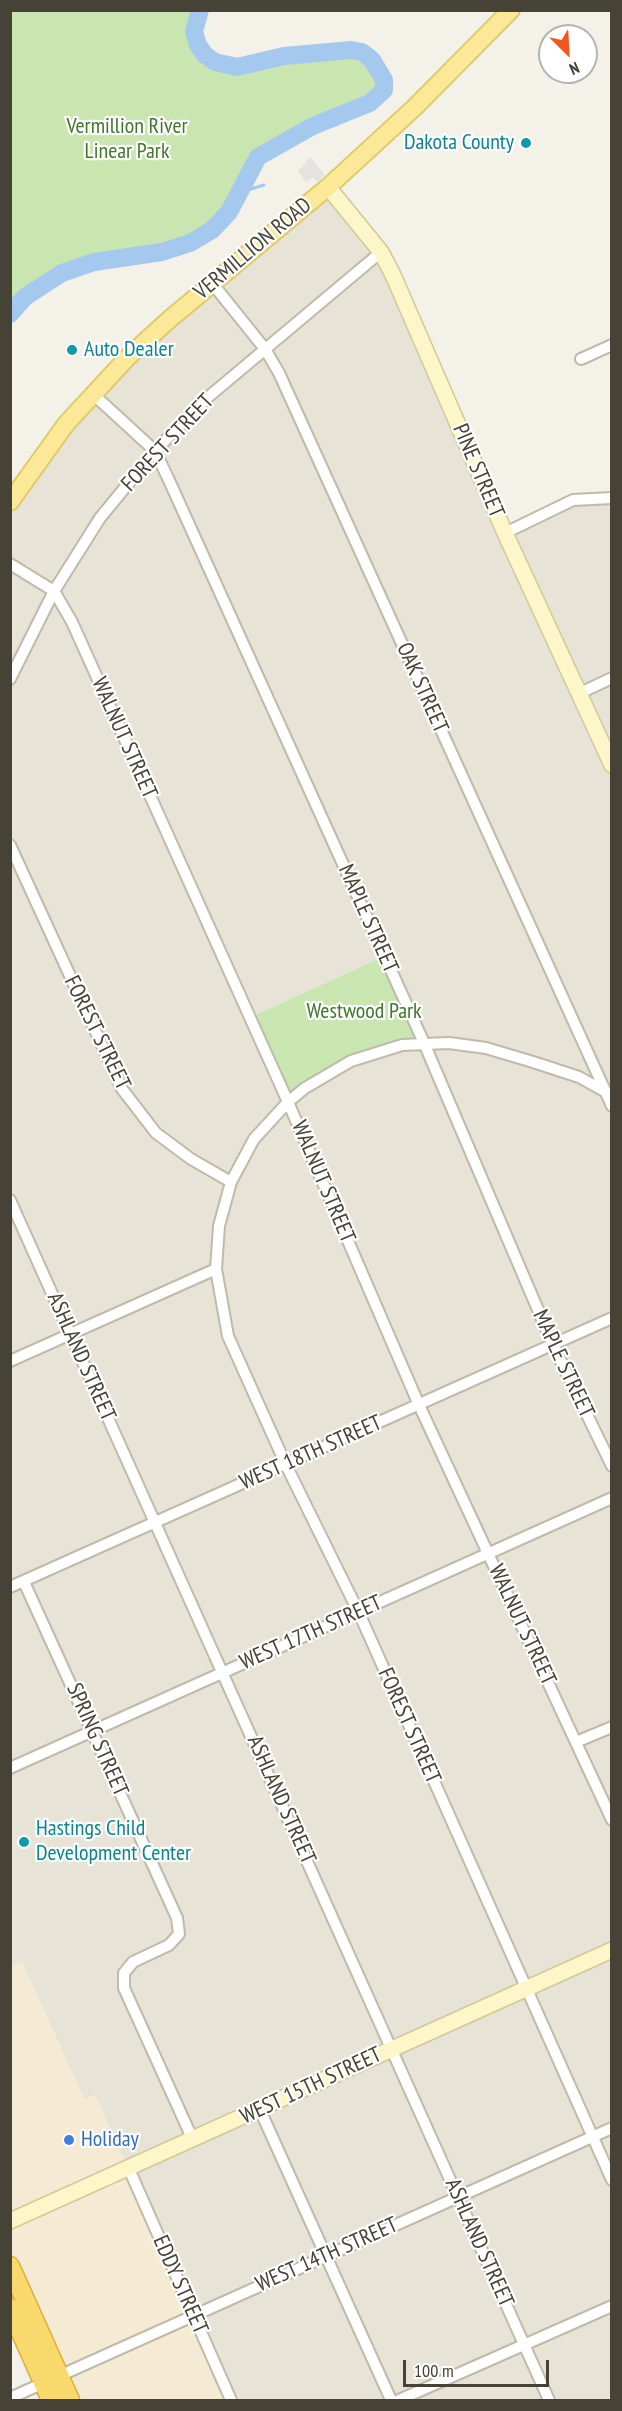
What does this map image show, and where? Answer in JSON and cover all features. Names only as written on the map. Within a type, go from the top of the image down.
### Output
[{"type":"highway","points":[[10,2266],[51,2387]]},
{"type":"highway","points":[[10,2308],[51,2387],[70,2400]]},
{"type":"main road","name":"VERMILLION ROAD","points":[[10,502],[66,424],[93,394],[171,318],[328,187],[423,100],[511,10]]},
{"type":"street","name":"PINE STREET","points":[[328,187],[381,252],[505,533],[612,765]]},
{"type":"street","name":"FOREST STREET","points":[[10,679],[54,591],[100,518],[155,451],[207,398],[381,252]]},
{"type":"street","name":"OAK STREET","points":[[212,283],[266,349],[279,372],[609,1091],[612,1106]]},
{"type":"street","points":[[581,359],[612,345]]},
{"type":"street","name":"MAPLE STREET","points":[[93,394],[155,451],[424,1042],[553,1345],[612,1466]]},
{"type":"street","points":[[505,533],[573,500],[612,498]]},
{"type":"street","name":"WALNUT STREET","points":[[10,564],[54,591],[72,622],[288,1102],[419,1405],[612,1820]]},
{"type":"street","points":[[578,694],[612,678]]},
{"type":"street","name":"FOREST STREET","points":[[10,845],[122,1089],[156,1133],[191,1159],[231,1182]]},
{"type":"street","name":"FOREST STREET","points":[[609,1091],[579,1077],[486,1048],[424,1042],[402,1045],[351,1061],[305,1088],[288,1102],[254,1139],[231,1182],[219,1226],[216,1269],[228,1336],[286,1465],[358,1613],[528,1988],[612,2180]]},
{"type":"street","name":"ASHLAND STREET","points":[[10,1200],[155,1525],[224,1672],[549,2400]]},
{"type":"street","points":[[10,1361],[216,1269]]},
{"type":"street","name":"WEST 18TH STREET","points":[[10,1587],[155,1525],[612,1318]]},
{"type":"street","name":"WEST 17TH STREET","points":[[10,1768],[612,1498]]},
{"type":"street","name":"SPRING STREET","points":[[24,1582],[177,1918],[179,1934],[169,1946],[134,1962],[124,1973],[124,1988],[193,2140]]},
{"type":"street","points":[[576,1742],[612,1726]]},
{"type":"street","name":"WEST 15TH STREET","points":[[10,2221],[612,1950]]},
{"type":"street","points":[[260,2110],[391,2400]]},
{"type":"street","name":"WEST 14TH STREET","points":[[10,2398],[51,2387],[324,2256],[612,2128]]},
{"type":"street","name":"EDDY STREET","points":[[129,2169],[231,2400]]},
{"type":"street","points":[[399,2400],[612,2306]]},
{"type":"shaded area","points":[[310,157],[325,175],[317,182],[313,177],[306,182],[298,171]]},
{"type":"shaded area","points":[[328,187],[381,252],[505,533],[573,500],[611,498],[611,2400],[231,2400],[95,2095],[84,2099],[22,1962],[11,1967],[11,502],[66,424]]},
{"type":"shaded area","points":[[22,1962],[84,2099],[95,2095],[231,2400],[51,2400],[11,2308],[10,1967]]},
{"type":"green space","name":"Vermillion River Linear Park","points":[[11,10],[200,11],[194,31],[198,45],[205,55],[215,62],[237,67],[284,56],[351,50],[362,52],[372,60],[384,80],[384,90],[370,103],[313,126],[258,157],[229,212],[212,230],[190,243],[162,252],[94,262],[62,273],[25,297],[11,314]]},
{"type":"green space","name":"Westwood Park","points":[[385,956],[424,1043],[372,1053],[288,1102],[250,1018]]},
{"type":"waterway","points":[[10,314],[25,297],[62,273],[94,262],[162,252],[190,243],[212,230],[229,212],[258,157],[313,126],[370,103],[384,90],[384,80],[372,60],[362,52],[351,50],[284,56],[237,67],[215,62],[205,55],[198,45],[194,31],[200,10]]},
{"type":"waterway","points":[[241,192],[264,185]]},
{"type":"place","name":"Dakota County","points":[[526,143]]},
{"type":"place","name":"Auto Dealer","points":[[72,350]]},
{"type":"place","name":"Hastings Child Development Center","points":[[24,1842]]},
{"type":"place","name":"Holiday","points":[[69,2140]]}]
